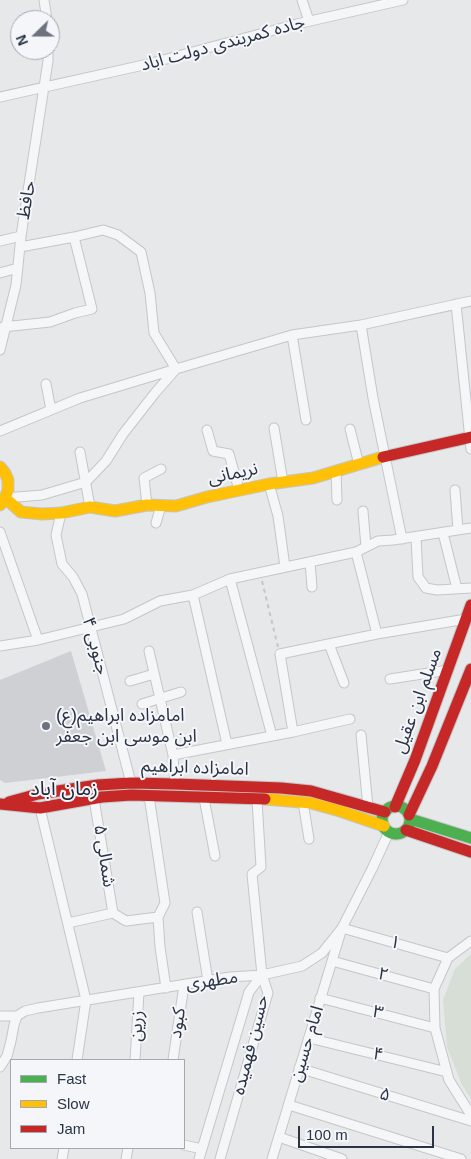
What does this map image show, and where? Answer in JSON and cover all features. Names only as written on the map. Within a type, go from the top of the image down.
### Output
[{"type":"street","points":[[302,0],[309,21]]},
{"type":"street","name":"جاده کمربندی دولت اباد","points":[[0,97],[148,64],[309,21],[403,0]]},
{"type":"street","name":"حافظ","points":[[0,350],[3,327],[16,285],[20,236],[48,60]]},
{"type":"street","points":[[20,247],[103,230],[118,235],[140,252],[150,293],[154,333],[176,369]]},
{"type":"street","points":[[0,241],[20,236]]},
{"type":"street","points":[[3,327],[50,322],[92,309],[74,237]]},
{"type":"street","points":[[0,273],[18,268]]},
{"type":"street","points":[[0,431],[80,398],[292,336],[362,325],[471,301]]},
{"type":"street","points":[[456,304],[471,449]]},
{"type":"street","points":[[362,325],[373,398],[402,539]]},
{"type":"street","points":[[292,336],[306,420]]},
{"type":"street","points":[[3,502],[42,495],[86,482],[106,461],[123,434],[176,369]]},
{"type":"street","points":[[46,384],[51,410]]},
{"type":"street","points":[[274,428],[283,482]]},
{"type":"street","points":[[350,429],[358,464]]},
{"type":"street","points":[[208,430],[213,451],[229,454],[239,490]]},
{"type":"street","name":"نریمانی","points":[[3,502],[20,512],[61,513],[90,507],[116,511],[147,505],[176,506],[239,490],[313,478],[385,456],[470,437]]},
{"type":"street","points":[[80,452],[90,507]]},
{"type":"street","points":[[0,467],[8,480],[8,490],[3,502]]},
{"type":"street","points":[[147,505],[144,478],[161,469]]},
{"type":"street","points":[[336,471],[337,500]]},
{"type":"street","points":[[269,484],[278,516],[285,567]]},
{"type":"street","points":[[455,490],[458,530]]},
{"type":"street","points":[[156,523],[161,506]]},
{"type":"street","points":[[363,511],[366,547]]},
{"type":"street","name":"۴ جنوبی","points":[[61,513],[56,535],[62,564],[73,577],[82,594],[131,783]]},
{"type":"street","points":[[0,646],[38,640],[124,618],[160,601],[192,594],[230,578],[356,552],[378,541],[471,528]]},
{"type":"street","points":[[0,532],[38,640]]},
{"type":"street","points":[[443,533],[457,589]]},
{"type":"street","points":[[416,536],[418,577],[426,588],[437,590],[471,588]]},
{"type":"street","points":[[356,552],[377,634]]},
{"type":"street","points":[[310,562],[312,587]]},
{"type":"street","points":[[230,578],[272,736]]},
{"type":"street","points":[[192,594],[227,744]]},
{"type":"street","name":"مسلم ابن عقیل","points":[[390,809],[415,760],[471,606]]},
{"type":"street","points":[[293,732],[280,654],[377,634],[466,619]]},
{"type":"street","points":[[329,644],[344,683]]},
{"type":"street","points":[[149,651],[173,755],[175,784]]},
{"type":"street","name":"مسلم ابن عقیل","points":[[410,817],[471,668]]},
{"type":"street","points":[[390,679],[448,670]]},
{"type":"street","points":[[130,681],[154,674]]},
{"type":"street","points":[[142,704],[180,692]]},
{"type":"street","points":[[173,755],[350,719]]},
{"type":"street","points":[[361,735],[368,807]]},
{"type":"street","points":[[415,760],[432,766]]},
{"type":"street","name":"امامزاده ابراهیم","points":[[1,804],[38,794],[98,785],[131,783],[281,788],[311,791],[368,807],[390,809]]},
{"type":"street","name":"امامزاده ابراهیم","points":[[1,804],[40,808],[131,795],[311,802],[386,829]]},
{"type":"street","points":[[149,796],[165,903],[158,917],[166,988]]},
{"type":"street","points":[[204,798],[215,856]]},
{"type":"street","name":"۵ شمالی","points":[[94,799],[113,913]]},
{"type":"street","points":[[257,800],[260,867],[252,874],[262,975]]},
{"type":"street","points":[[302,802],[309,838]]},
{"type":"street","points":[[401,807],[406,810],[410,817],[406,830],[395,834],[386,829],[382,819],[390,809],[401,807]]},
{"type":"street","points":[[40,808],[86,1000],[77,1059]]},
{"type":"street","points":[[410,817],[471,838]]},
{"type":"street","name":"مطهری","points":[[18,1016],[38,1008],[230,977],[262,975],[302,966],[322,953],[342,928],[372,868],[386,829]]},
{"type":"street","points":[[406,830],[471,852]]},
{"type":"street","points":[[197,912],[208,981]]},
{"type":"street","points":[[68,923],[113,913],[126,921],[158,917]]},
{"type":"street","name":"۱","points":[[342,928],[448,958]]},
{"type":"street","name":"امام حسین","points":[[272,1159],[342,928]]},
{"type":"street","points":[[471,940],[448,958],[434,989],[435,1028],[449,1080],[471,1115]]},
{"type":"street","name":"۲","points":[[332,961],[434,989]]},
{"type":"street","name":"حسین فهمیده","points":[[199,1159],[249,992],[262,975]]},
{"type":"street","name":"حسین فهمیده","points":[[220,1159],[268,993],[262,975]]},
{"type":"street","name":"کبود","points":[[173,1059],[184,985]]},
{"type":"street","name":"زرین","points":[[135,1059],[139,992]]},
{"type":"street","name":"۳","points":[[320,998],[435,1028]]},
{"type":"street","points":[[0,1016],[18,1016],[7,1056],[0,1068]]},
{"type":"street","name":"۴","points":[[308,1038],[447,1072]]},
{"type":"street","name":"۵","points":[[300,1068],[471,1121]]},
{"type":"street","points":[[288,1105],[461,1159]]},
{"type":"street","points":[[279,1137],[342,1159]]},
{"type":"street","points":[[185,1145],[202,1149]]},
{"type":"path","points":[[259,572],[280,654]]},
{"type":"shaded area","points":[[471,954],[471,1099],[462,1085],[447,1047],[443,1000],[455,969]]},
{"type":"building","name":"(ع)امامزاده ابراهیم ابن موسی ابن جعفر","points":[[71,651],[106,771],[5,783],[0,780],[0,680]]},
{"type":"traffic: fast","points":[[396,806],[406,810],[410,820],[406,830],[396,834],[386,830],[382,820],[386,810],[396,806]]},
{"type":"traffic: fast","points":[[410,819],[471,838]]},
{"type":"traffic: slow","points":[[5,498],[21,512],[42,514],[61,513],[90,507],[115,511],[147,505],[176,506],[207,497],[269,484],[313,478],[383,457]]},
{"type":"traffic: slow","points":[[0,467],[8,480],[8,490],[0,505]]},
{"type":"traffic: slow","points":[[265,799],[311,803],[384,826]]},
{"type":"traffic: jam","points":[[383,457],[471,437]]},
{"type":"traffic: jam","points":[[395,807],[415,760],[471,605]]},
{"type":"traffic: jam","points":[[409,815],[432,766],[471,669]]},
{"type":"traffic: jam","points":[[9,802],[38,794],[98,785],[131,783],[175,784],[311,791],[385,812]]},
{"type":"traffic: jam","points":[[0,804],[40,808],[102,797],[131,795],[265,799]]},
{"type":"traffic: jam","points":[[406,830],[471,852]]},
{"type":"place","name":"(ع)امامزاده ابراهیم ابن موسی ابن جعفر","points":[[46,726]]},
{"type":"district","name":"زمان آباد","points":[[64,789]]}]
